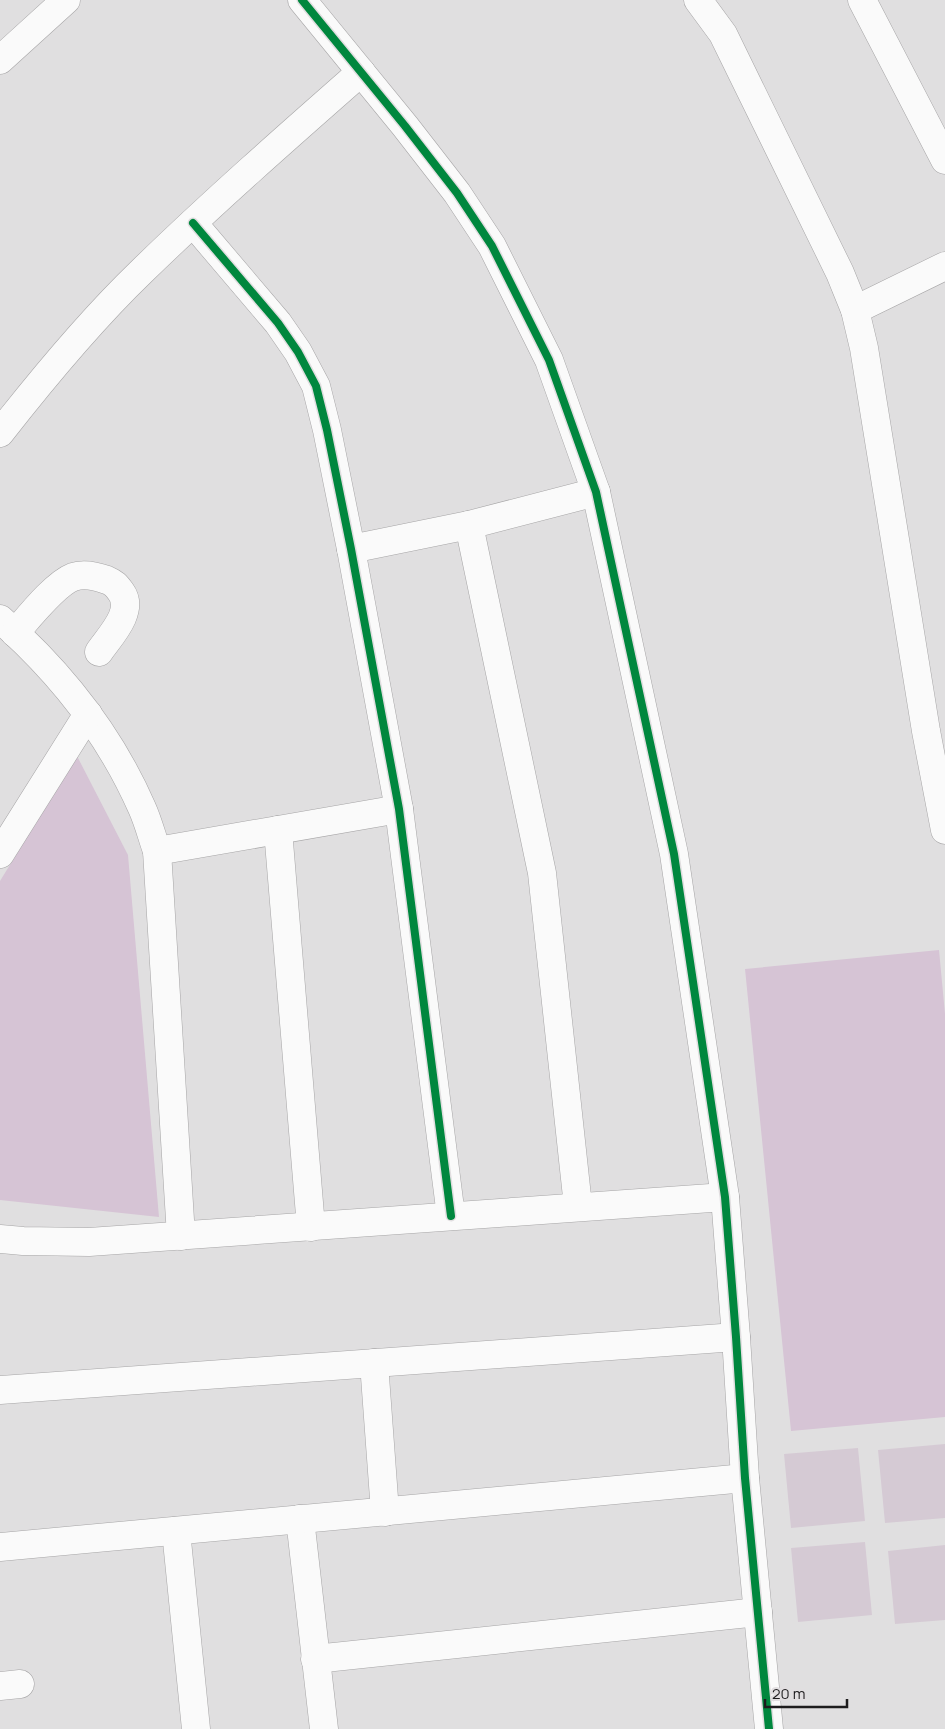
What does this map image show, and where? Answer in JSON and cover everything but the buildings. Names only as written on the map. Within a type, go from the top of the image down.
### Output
[{"type":"street","points":[[0,60],[66,0]]},
{"type":"street","points":[[302,0],[457,193],[492,246],[549,360],[596,492],[674,854],[725,1197],[745,1478],[769,1729]]},
{"type":"street","points":[[862,0],[945,160]]},
{"type":"street","points":[[704,2],[723,34],[840,273],[855,310],[864,348],[936,731],[945,830]]},
{"type":"street","points":[[0,433],[83,334],[141,272],[286,138],[361,72]]},
{"type":"street","points":[[193,223],[278,323],[298,352],[316,386],[327,430],[351,549],[399,809],[450,1216]]},
{"type":"street","points":[[855,310],[945,266]]},
{"type":"street","points":[[351,549],[469,525],[596,492]]},
{"type":"street","points":[[469,525],[542,872],[578,1206]]},
{"type":"street","points":[[99,652],[122,619],[125,597],[114,583],[94,575],[74,576],[8,626],[54,673],[88,714],[125,774],[142,809],[157,851],[181,1236]]},
{"type":"street","points":[[0,854],[88,714]]},
{"type":"street","points":[[157,851],[399,809]]},
{"type":"street","points":[[278,830],[311,1226]]},
{"type":"street","points":[[4,1243],[89,1242],[725,1197]]},
{"type":"street","points":[[0,1390],[736,1337]]},
{"type":"street","points":[[374,1363],[385,1512]]},
{"type":"street","points":[[0,1547],[745,1478]]},
{"type":"street","points":[[300,1519],[324,1729]]},
{"type":"street","points":[[176,1531],[196,1729]]},
{"type":"street","points":[[315,1659],[758,1612]]},
{"type":"shaded area","points":[[77,756],[128,855],[159,1217],[0,1200],[0,881]]},
{"type":"shaded area","points":[[939,950],[945,1014],[945,1417],[791,1431],[745,969]]},
{"type":"cycle path","points":[[302,0],[457,193],[492,246],[549,360],[596,492],[674,854],[725,1197],[745,1478],[769,1729]]},
{"type":"cycle path","points":[[193,223],[278,323],[298,352],[316,386],[327,430],[351,549],[399,809],[451,1216]]}]
